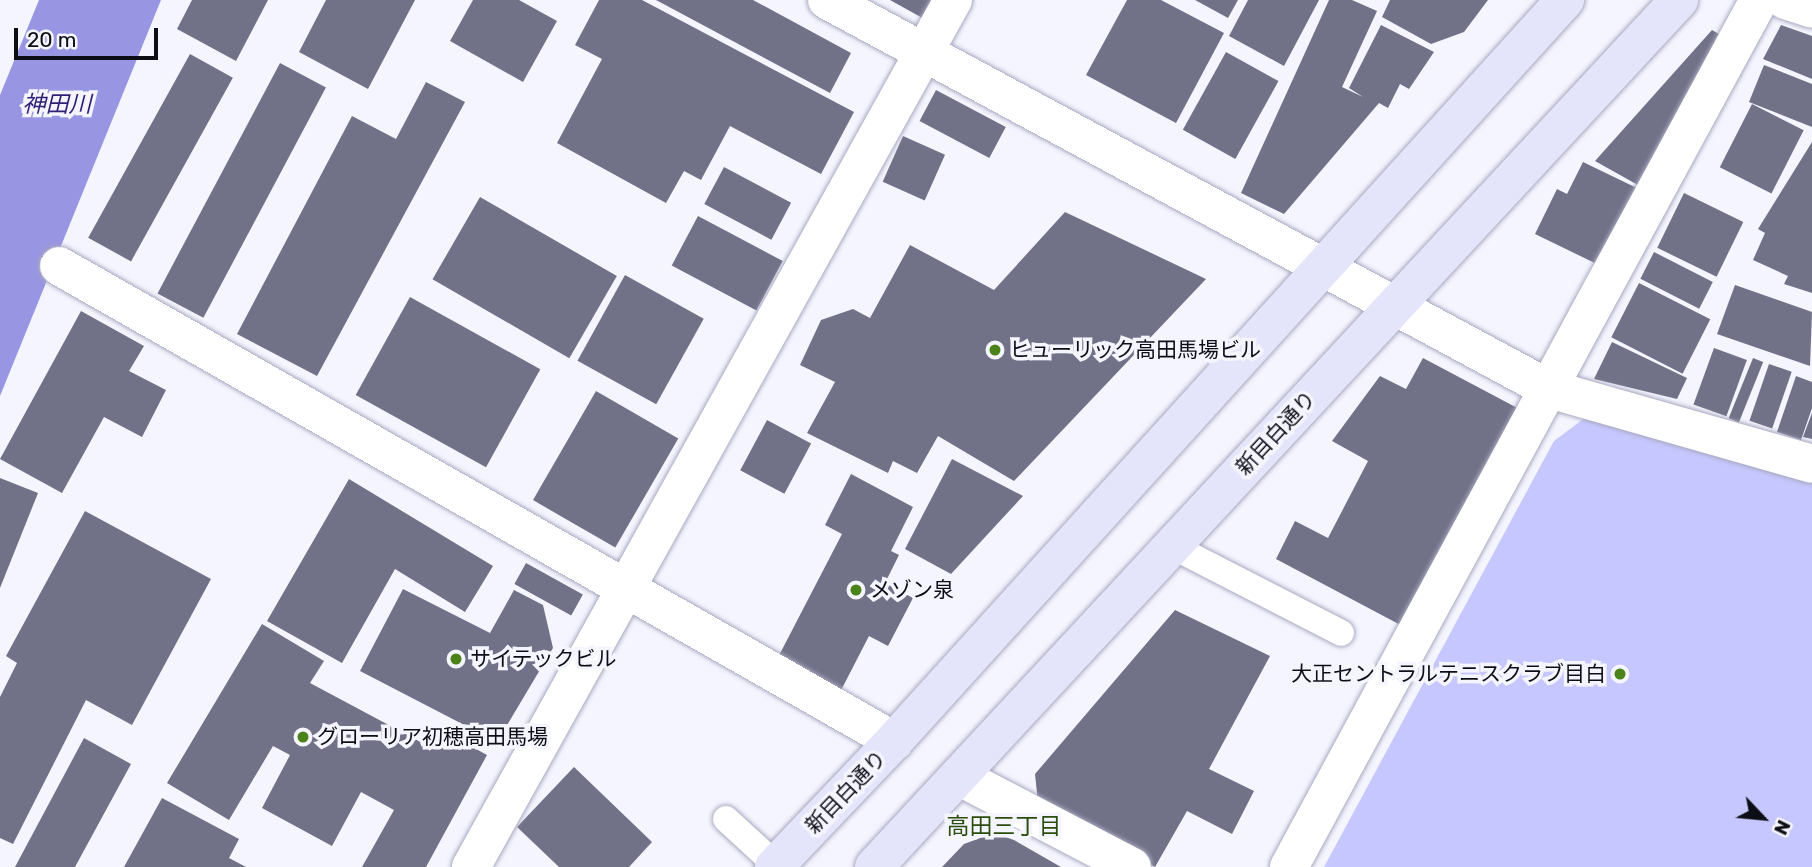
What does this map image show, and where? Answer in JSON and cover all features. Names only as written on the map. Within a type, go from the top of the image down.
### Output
[{"type":"main road","name":"新目白通り","points":[[775,866],[894,741],[1565,0]]},
{"type":"main road","name":"新目白通り","points":[[874,867],[960,777],[1392,305],[1679,0]]},
{"type":"street","points":[[827,0],[1549,389],[1812,464]]},
{"type":"street","points":[[471,867],[953,0]]},
{"type":"street","points":[[1289,867],[1759,0]]},
{"type":"street","points":[[1785,0],[1812,9]]},
{"type":"street","points":[[59,266],[894,741]]},
{"type":"street","points":[[960,777],[1132,867]]},
{"type":"lane","points":[[1172,546],[1341,633]]},
{"type":"lane","points":[[726,819],[775,866]]},
{"type":"shaded area","name":"大正セントラルテニスクラブ目白","points":[[1586,417],[1812,482],[1812,867],[1324,867],[1554,441]]},
{"type":"water","name":"神田川","points":[[39,0],[161,0],[0,396],[0,95]]},
{"type":"building","points":[[192,0],[268,0],[236,61],[177,29]]},
{"type":"building","points":[[326,0],[415,0],[368,89],[299,52]]},
{"type":"building","points":[[473,0],[519,0],[557,21],[523,82],[450,41]]},
{"type":"building","points":[[599,0],[642,0],[854,112],[821,174],[730,126],[701,180],[684,171],[666,203],[557,143],[602,59],[575,45]]},
{"type":"building","points":[[656,0],[753,0],[851,53],[830,93]]},
{"type":"building","points":[[890,0],[937,0],[926,20]]},
{"type":"building","points":[[1127,0],[1161,0],[1224,33],[1176,123],[1086,75]]},
{"type":"building","points":[[1195,0],[1238,0],[1228,18]]},
{"type":"building","points":[[1248,0],[1319,0],[1284,66],[1229,36]]},
{"type":"building","points":[[1329,0],[1352,0],[1377,11],[1342,87],[1363,97],[1349,88],[1381,25],[1434,52],[1409,89],[1400,84],[1388,108],[1379,103],[1284,214],[1241,193]]},
{"type":"building","points":[[1390,0],[1488,0],[1464,32],[1431,44],[1382,17]]},
{"type":"building","points":[[1781,25],[1812,36],[1812,79],[1763,59]]},
{"type":"building","points":[[1712,30],[1729,40],[1645,189],[1595,161]]},
{"type":"building","points":[[1226,52],[1278,81],[1235,159],[1183,130]]},
{"type":"building","points":[[190,54],[233,78],[131,261],[88,238]]},
{"type":"building","points":[[280,63],[326,87],[203,318],[157,293]]},
{"type":"building","points":[[1764,65],[1812,84],[1812,127],[1749,102]]},
{"type":"building","points":[[426,82],[465,102],[317,376],[237,334],[352,116],[396,139]]},
{"type":"building","points":[[936,90],[1006,127],[989,158],[920,121]]},
{"type":"building","points":[[1752,104],[1804,130],[1771,194],[1720,167]]},
{"type":"building","points":[[903,136],[945,155],[925,200],[883,182]]},
{"type":"building","points":[[1812,142],[1812,293],[1784,284],[1788,276],[1753,260],[1765,233],[1758,229]]},
{"type":"building","points":[[1583,162],[1643,191],[1605,268],[1535,234],[1557,189],[1567,194]]},
{"type":"building","points":[[724,167],[791,203],[771,240],[704,204]]},
{"type":"building","points":[[1684,193],[1743,222],[1717,277],[1657,248]]},
{"type":"building","points":[[480,197],[617,276],[569,358],[432,279]]},
{"type":"building","name":"ヒューリック高田馬場ビル","points":[[1065,212],[1206,279],[1014,481],[938,436],[917,473],[893,461],[888,473],[807,433],[835,382],[800,365],[821,320],[853,309],[870,318],[910,245],[994,290]]},
{"type":"building","points":[[698,216],[783,261],[756,311],[672,265]]},
{"type":"building","points":[[1654,252],[1713,282],[1699,309],[1640,279]]},
{"type":"building","points":[[625,275],[704,319],[656,404],[577,361]]},
{"type":"building","points":[[1639,283],[1710,319],[1683,374],[1611,337]]},
{"type":"building","points":[[1735,285],[1812,312],[1810,366],[1717,334]]},
{"type":"building","points":[[410,297],[540,369],[486,467],[356,395]]},
{"type":"building","points":[[81,311],[144,346],[129,371],[166,390],[142,437],[104,417],[62,493],[0,459]]},
{"type":"building","points":[[1612,342],[1687,378],[1677,399],[1594,379]]},
{"type":"building","points":[[1714,348],[1747,360],[1726,416],[1693,404]]},
{"type":"building","points":[[1423,358],[1523,411],[1408,629],[1276,559],[1295,521],[1328,538],[1368,461],[1332,441],[1380,376],[1406,389]]},
{"type":"building","points":[[1753,358],[1763,362],[1739,422],[1729,418]]},
{"type":"building","points":[[1769,364],[1792,372],[1772,429],[1749,421]]},
{"type":"building","points":[[1796,376],[1812,382],[1812,408],[1801,440],[1777,432]]},
{"type":"building","points":[[596,391],[678,438],[615,548],[533,500]]},
{"type":"building","points":[[1812,413],[1812,439],[1803,437]]},
{"type":"building","points":[[767,420],[811,443],[784,494],[740,470]]},
{"type":"building","points":[[952,459],[1023,496],[951,574],[905,549]]},
{"type":"building","name":"メゾン泉","points":[[851,474],[913,507],[891,551],[899,555],[885,583],[913,598],[888,646],[869,636],[836,700],[773,667],[842,534],[825,525]]},
{"type":"building","points":[[0,478],[38,493],[0,588]]},
{"type":"building","points":[[349,479],[493,566],[465,612],[395,569],[342,663],[267,621]]},
{"type":"building","points":[[85,511],[211,579],[132,725],[86,700],[13,844],[0,838],[0,697],[17,663],[6,656]]},
{"type":"building","points":[[526,563],[583,595],[571,616],[514,584]]},
{"type":"building","name":"サイテックビル","points":[[403,589],[490,633],[514,590],[543,605],[553,648],[497,742],[360,671]]},
{"type":"building","points":[[1175,610],[1270,656],[1209,769],[1254,791],[1232,834],[1187,811],[1155,867],[1038,803],[1035,774]]},
{"type":"building","name":"グローリア初穂高田馬場","points":[[262,624],[324,661],[310,683],[428,746],[438,728],[487,755],[426,867],[362,867],[394,810],[361,792],[332,846],[262,808],[290,755],[273,746],[229,820],[167,783]]},
{"type":"building","points":[[84,738],[131,764],[75,867],[15,867]]},
{"type":"building","points":[[574,767],[652,842],[629,867],[559,867],[517,827]]},
{"type":"building","points":[[162,798],[239,839],[229,858],[246,867],[124,867]]},
{"type":"building","points":[[994,833],[1014,840],[1061,867],[942,867],[964,844]]},
{"type":"place","name":"ヒューリック高田馬場ビル","points":[[995,350]]},
{"type":"place","name":"メゾン泉","points":[[856,590]]},
{"type":"place","name":"サイテックビル","points":[[456,659]]},
{"type":"place","name":"大正セントラルテニスクラブ目白","points":[[1620,674]]},
{"type":"place","name":"グローリア初穂高田馬場","points":[[303,737]]},
{"type":"district","name":"高田三丁目","points":[[1004,826]]}]
